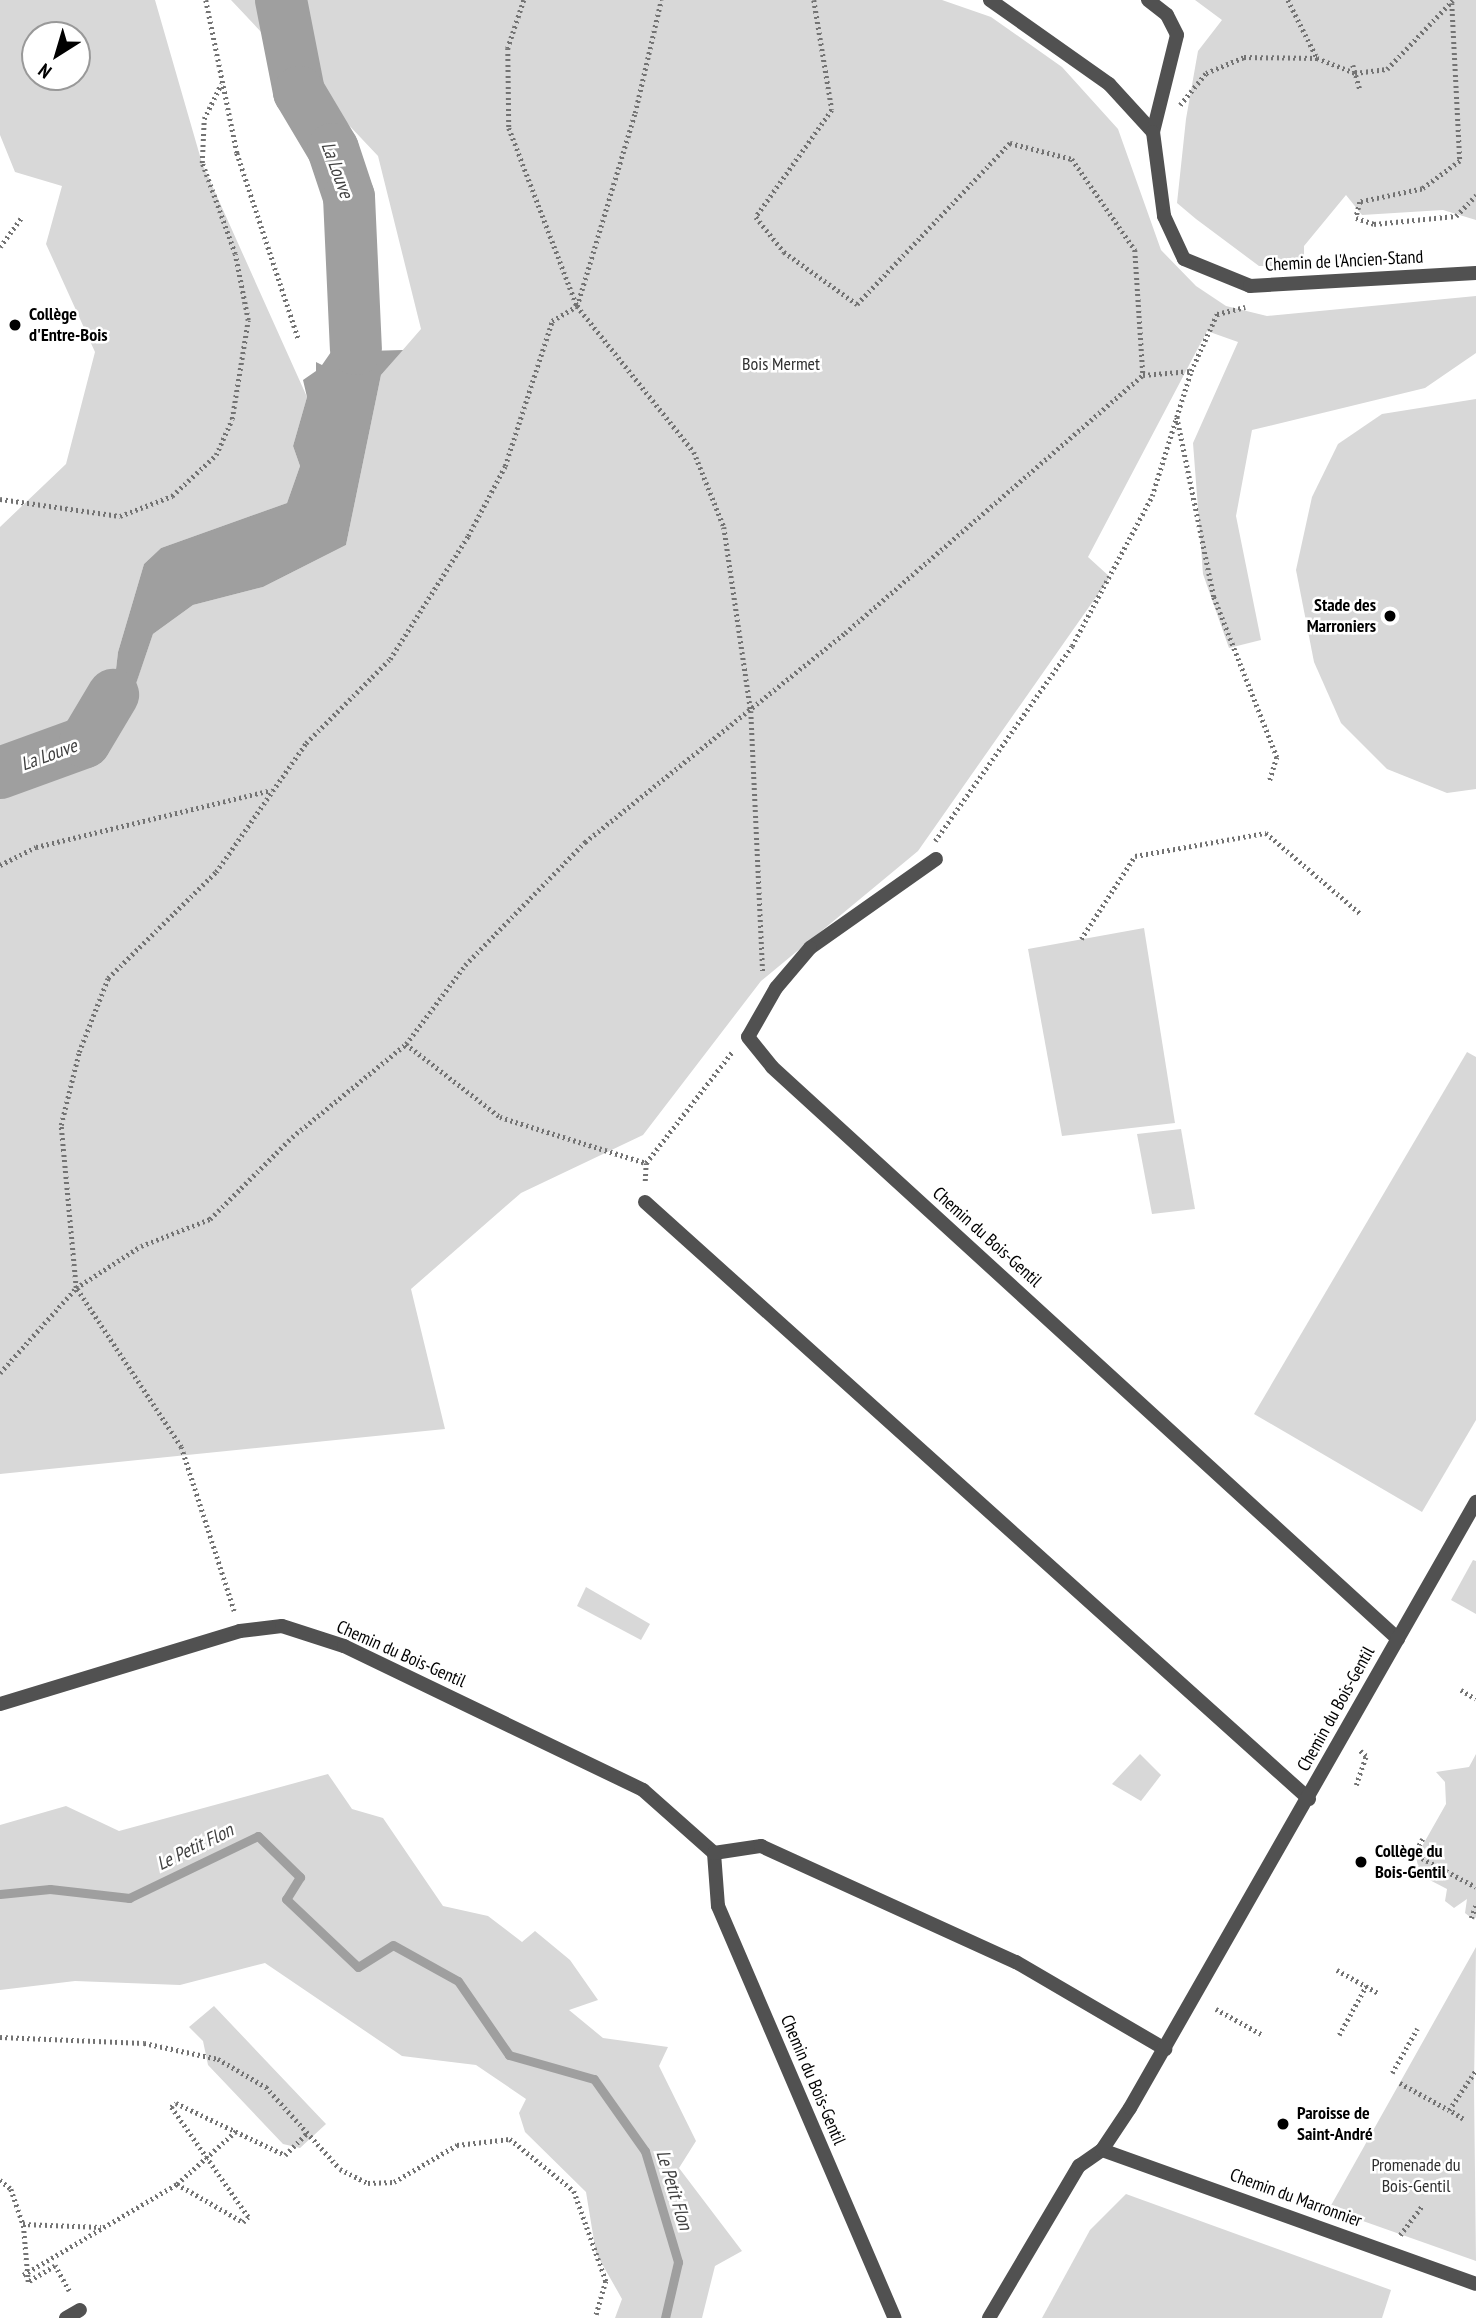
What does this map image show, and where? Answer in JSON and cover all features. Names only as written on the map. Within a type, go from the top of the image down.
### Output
[{"type":"street","points":[[990,0],[1109,84],[1153,132]]},
{"type":"street","name":"Chemin de l'Ancien-Stand","points":[[1148,0],[1167,15],[1177,35],[1153,132],[1164,216],[1184,259],[1250,286],[1476,272]]},
{"type":"street","points":[[748,1037],[776,988],[810,948],[936,859]]},
{"type":"street","name":"Chemin du Bois-Gentil","points":[[748,1037],[772,1067],[1394,1645]]},
{"type":"street","name":"Chemin du Bois-Gentil","points":[[645,1202],[1309,1798]]},
{"type":"street","name":"Chemin du Bois-Gentil","points":[[989,2318],[1079,2166],[1102,2150],[1165,2049],[1476,1502]]},
{"type":"street","name":"Chemin du Bois-Gentil","points":[[0,1704],[240,1632],[282,1626],[344,1646],[643,1790],[714,1853],[723,1918],[894,2318]]},
{"type":"street","points":[[714,1853],[761,1846],[1016,1962],[1165,2049]]},
{"type":"street","name":"Chemin du Marronnier","points":[[1102,2150],[1476,2284]]},
{"type":"street","points":[[66,2318],[80,2310]]},
{"type":"path","points":[[206,0],[221,85],[237,153],[299,340]]},
{"type":"path","points":[[524,0],[508,48],[509,128],[577,306],[694,452],[724,527],[751,711],[758,964],[776,988]]},
{"type":"path","points":[[240,1632],[181,1447],[76,1288],[61,1125],[108,978],[216,872],[271,789],[306,743],[390,659],[468,536],[505,466],[552,321],[577,306],[635,113],[661,0]]},
{"type":"path","points":[[814,0],[832,110],[756,217],[784,252],[857,304],[1010,143],[1072,159],[1135,250],[1143,375]]},
{"type":"path","points":[[1288,0],[1317,58]]},
{"type":"path","points":[[1162,101],[1185,106],[1206,73],[1244,57],[1317,58],[1355,73],[1387,69],[1452,1]]},
{"type":"path","points":[[1452,1],[1460,161],[1422,190],[1360,202],[1356,218],[1374,224],[1456,216],[1476,195]]},
{"type":"path","points":[[1353,65],[1360,89]]},
{"type":"path","points":[[0,499],[120,516],[172,496],[216,455],[232,419],[248,320],[235,254],[202,163],[204,119],[221,85]]},
{"type":"path","points":[[0,247],[21,218]]},
{"type":"path","points":[[936,859],[935,835],[1072,646],[1152,496],[1191,371],[1217,314],[1255,304]]},
{"type":"path","points":[[0,1373],[76,1288],[141,1246],[210,1219],[292,1137],[406,1044],[465,965],[585,842],[751,711],[1143,375],[1191,371]]},
{"type":"path","points":[[1177,416],[1214,597],[1277,757],[1269,783]]},
{"type":"path","points":[[0,865],[36,847],[271,789]]},
{"type":"path","points":[[1081,939],[1135,856],[1266,833],[1361,914]]},
{"type":"path","points":[[645,1202],[646,1163],[748,1037]]},
{"type":"path","points":[[406,1044],[500,1117],[646,1163]]},
{"type":"path","points":[[1461,1690],[1476,1699]]},
{"type":"path","points":[[1356,1786],[1366,1756],[1360,1751]]},
{"type":"path","points":[[1423,1839],[1416,1851],[1422,1858],[1476,1887]]},
{"type":"path","points":[[1471,1918],[1476,1905]]},
{"type":"path","points":[[1337,1970],[1380,1994]]},
{"type":"path","points":[[1339,2035],[1366,1986]]},
{"type":"path","points":[[1216,2009],[1263,2035]]},
{"type":"path","points":[[1392,2073],[1417,2029]]},
{"type":"path","points":[[0,2037],[144,2043],[218,2059],[266,2087],[340,2169],[368,2183],[394,2182],[457,2145],[510,2139],[574,2191],[607,2281],[596,2315]]},
{"type":"path","points":[[1449,2110],[1473,2081],[1476,2070]]},
{"type":"path","points":[[1400,2083],[1463,2119]]},
{"type":"path","points":[[177,2184],[243,2222],[248,2217],[171,2107],[176,2103],[285,2155],[307,2133]]},
{"type":"path","points":[[23,2275],[177,2184],[236,2131]]},
{"type":"path","points":[[0,2180],[11,2189],[24,2215],[23,2275],[28,2282],[55,2266],[80,2310]]},
{"type":"path","points":[[1399,2239],[1422,2206]]},
{"type":"path","points":[[23,2224],[104,2227]]},
{"type":"green space","name":"Bois Mermet","points":[[0,0],[155,0],[202,163],[307,397],[293,446],[300,466],[287,503],[161,548],[144,564],[118,652],[113,695],[125,715],[153,634],[193,605],[263,587],[346,545],[381,375],[421,329],[378,156],[231,0],[942,0],[991,17],[1062,67],[1118,129],[1161,250],[1196,286],[1226,306],[1267,316],[1476,296],[1476,353],[1425,388],[1252,430],[1236,516],[1261,640],[1229,648],[1203,574],[1193,443],[1238,342],[1207,331],[1088,557],[1110,577],[918,851],[761,981],[643,1135],[521,1193],[411,1289],[445,1429],[0,1474],[0,527],[66,464],[95,352],[46,244],[62,186],[15,172],[0,135]]},
{"type":"green space","points":[[1195,0],[1476,0],[1476,220],[1443,210],[1362,215],[1346,195],[1304,246],[1304,266],[1259,266],[1196,219],[1177,203],[1186,119],[1198,51],[1222,20]]},
{"type":"green space","name":"Stade des Marroniers","points":[[1476,399],[1476,789],[1447,793],[1387,769],[1341,723],[1314,662],[1296,570],[1312,497],[1338,444],[1382,414]]},
{"type":"green space","points":[[1144,928],[1175,1123],[1062,1136],[1028,949]]},
{"type":"green space","points":[[1467,1052],[1476,1057],[1476,1420],[1422,1512],[1254,1414]]},
{"type":"green space","points":[[1181,1129],[1195,1209],[1152,1214],[1137,1134]]},
{"type":"green space","points":[[1473,1560],[1476,1561],[1476,1614],[1451,1600]]},
{"type":"green space","points":[[586,1587],[650,1624],[641,1640],[577,1606]]},
{"type":"green space","points":[[1140,1754],[1161,1775],[1141,1801],[1112,1784]]},
{"type":"green space","points":[[1476,1754],[1474,1920],[1465,1913],[1467,1899],[1454,1908],[1445,1901],[1447,1889],[1420,1875],[1416,1857],[1446,1804],[1445,1782],[1436,1772],[1469,1767]]},
{"type":"green space","points":[[328,1774],[352,1809],[383,1818],[443,1906],[488,1916],[522,1942],[535,1931],[570,1960],[598,2000],[569,2010],[603,2038],[668,2047],[659,2066],[696,2141],[679,2168],[742,2251],[715,2266],[702,2318],[615,2318],[622,2299],[596,2253],[586,2192],[525,2132],[519,2113],[526,2099],[476,2065],[402,2056],[265,1963],[180,1985],[75,1981],[0,1990],[0,1825],[66,1806],[119,1831]]},
{"type":"green space","name":"Promenade du Bois-Gentil","points":[[1476,1947],[1474,2087],[1476,2261],[1329,2209]]},
{"type":"green space","points":[[214,2006],[326,2124],[300,2148],[283,2144],[208,2065],[203,2041],[189,2027]]},
{"type":"green space","points":[[1126,2194],[1391,2290],[1382,2318],[1042,2318],[1090,2230]]},
{"type":"shaded area","points":[[403,350],[381,375],[346,545],[263,587],[193,605],[153,634],[125,716],[113,695],[118,652],[144,564],[161,548],[287,503],[300,466],[293,446],[307,397],[303,380],[316,371],[316,362],[322,365],[331,352]]},
{"type":"waterway","name":"La Louve","points":[[281,0],[299,92],[333,149],[349,197],[356,349]]},
{"type":"waterway","name":"La Louve","points":[[0,773],[85,742],[113,695]]},
{"type":"waterway","name":"Le Petit Flon","points":[[0,1894],[50,1889],[129,1898],[258,1836],[300,1877],[286,1899],[358,1967],[393,1945],[458,1981],[509,2055],[594,2079],[645,2151],[678,2262],[665,2318]]},
{"type":"place","name":"Collège d'Entre-Bois","points":[[15,325]]},
{"type":"place","name":"Stade des Marroniers","points":[[1390,616]]},
{"type":"place","name":"Collège du Bois-Gentil","points":[[1361,1862]]},
{"type":"place","name":"Paroisse de Saint-André","points":[[1283,2124]]}]
